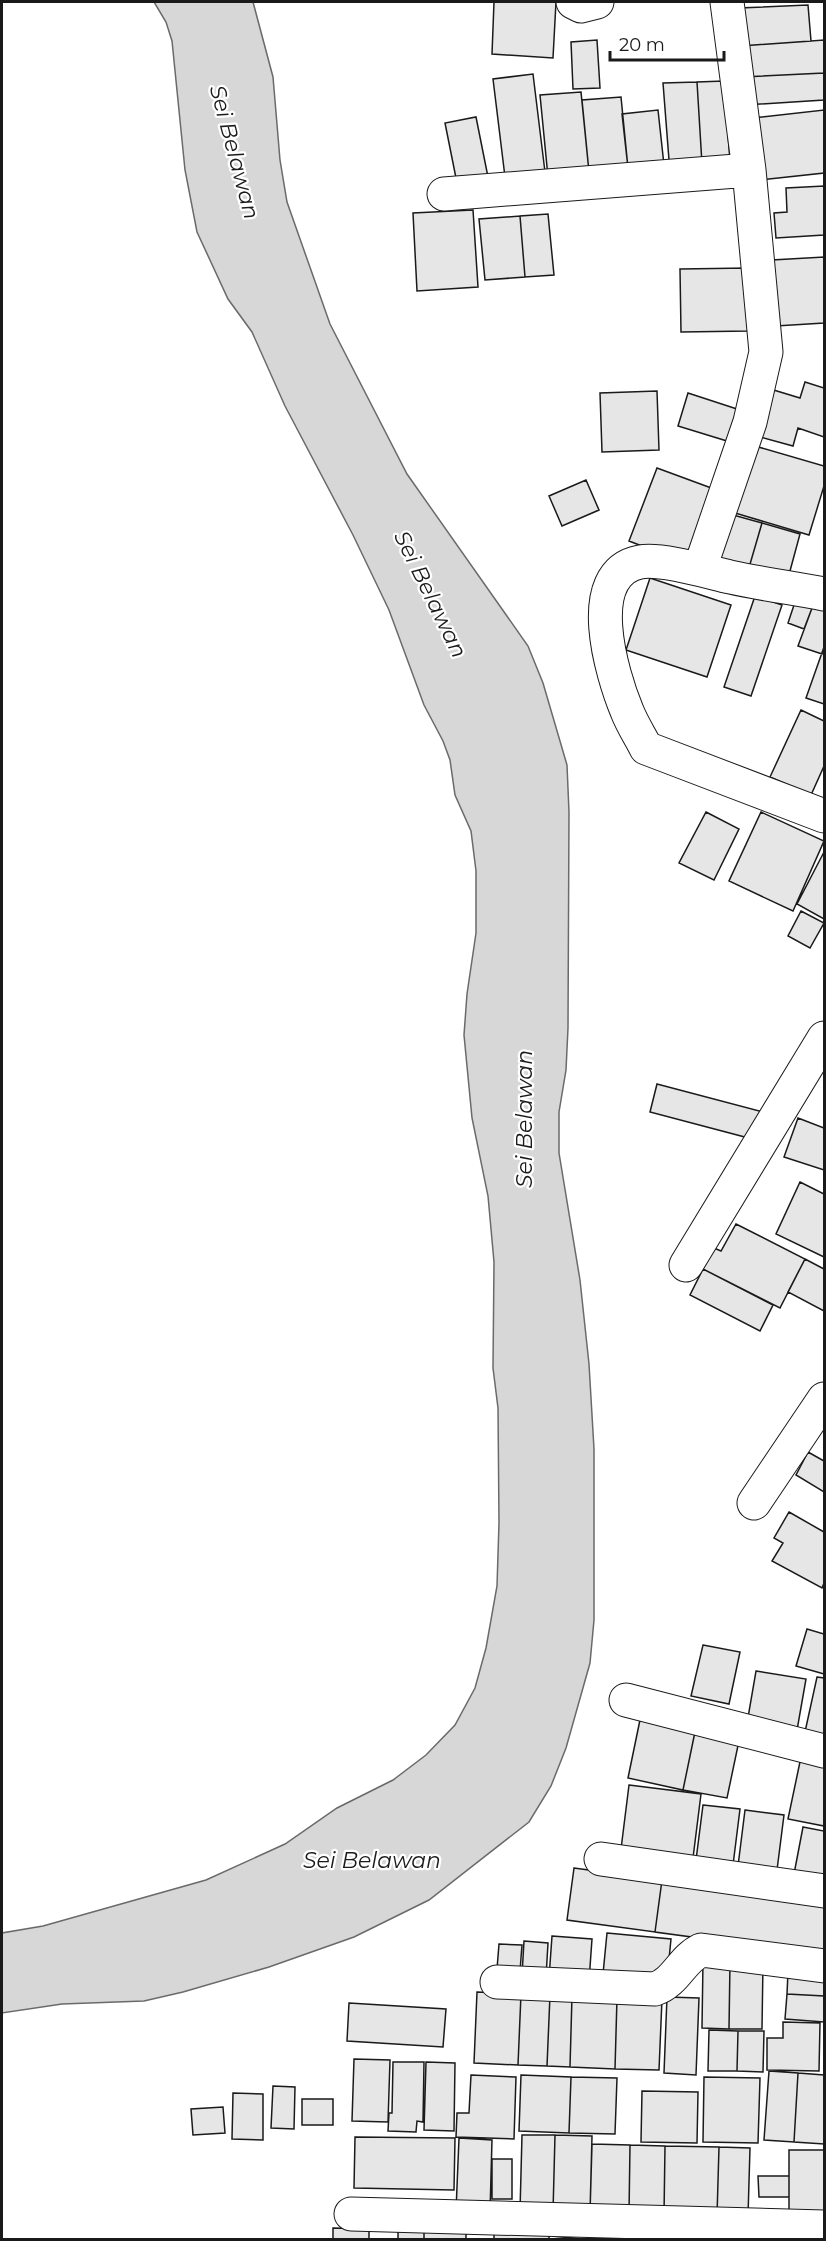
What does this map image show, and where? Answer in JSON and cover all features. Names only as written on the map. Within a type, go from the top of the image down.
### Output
[{"type":"street","points":[[573,2],[581,6],[597,2]]},
{"type":"street","points":[[700,568],[750,422],[766,352],[749,170],[728,2]]},
{"type":"street","points":[[444,194],[749,170]]},
{"type":"street","points":[[825,594],[732,578],[700,568],[641,562],[620,570],[607,590],[605,603],[609,648],[627,711],[646,748],[825,816]]},
{"type":"street","points":[[686,1264],[825,1038]]},
{"type":"street","points":[[754,1503],[825,1399]]},
{"type":"street","points":[[626,1700],[825,1751]]},
{"type":"street","points":[[601,1859],[825,1891]]},
{"type":"street","points":[[497,1982],[655,1989],[666,1985],[690,1955],[701,1950],[825,1966]]},
{"type":"street","points":[[351,2214],[825,2227]]},
{"type":"water","name":"Sei Belawan","points":[[154,2],[253,2],[273,77],[280,160],[287,202],[330,324],[407,474],[528,646],[543,683],[567,765],[569,812],[568,1028],[566,1070],[559,1112],[559,1153],[580,1280],[589,1364],[594,1449],[594,1620],[590,1663],[566,1748],[551,1786],[529,1822],[429,1900],[354,1937],[269,1967],[183,1992],[144,2001],[62,2004],[2,2013],[2,1933],[43,1926],[206,1880],[285,1844],[337,1808],[393,1780],[426,1755],[455,1725],[475,1688],[486,1648],[497,1586],[498,1408],[493,1368],[494,1262],[488,1196],[472,1118],[464,1035],[467,994],[476,933],[476,871],[471,831],[455,795],[450,760],[443,741],[424,705],[389,610],[353,535],[285,406],[252,332],[228,299],[197,232],[185,170],[172,41],[166,22]]},
{"type":"building","points":[[494,2],[556,2],[553,58],[492,54]]},
{"type":"building","points":[[808,5],[811,41],[741,46],[739,8]]},
{"type":"building","points":[[597,40],[600,88],[573,89],[571,42]]},
{"type":"building","points":[[824,40],[824,73],[743,77],[741,46]]},
{"type":"building","points":[[824,73],[824,100],[745,105],[743,77]]},
{"type":"building","points":[[533,74],[545,172],[505,177],[493,79]]},
{"type":"building","points":[[724,81],[730,161],[702,164],[697,82]]},
{"type":"building","points":[[697,82],[702,164],[669,160],[663,83]]},
{"type":"building","points":[[581,92],[589,172],[548,177],[540,95]]},
{"type":"building","points":[[621,97],[628,168],[589,172],[582,100]]},
{"type":"building","points":[[658,110],[664,165],[628,168],[622,114]]},
{"type":"building","points":[[824,110],[824,173],[760,180],[753,118]]},
{"type":"building","points":[[476,117],[488,177],[457,183],[445,123]]},
{"type":"building","points":[[824,186],[824,235],[776,238],[774,213],[787,212],[786,188]]},
{"type":"building","points":[[473,210],[478,287],[417,291],[413,213]]},
{"type":"building","points":[[548,214],[554,275],[525,277],[520,216]]},
{"type":"building","points":[[520,216],[525,277],[485,280],[479,219]]},
{"type":"building","points":[[824,257],[824,323],[776,326],[772,260]]},
{"type":"building","points":[[748,268],[749,331],[681,332],[680,269]]},
{"type":"building","points":[[805,382],[824,388],[824,437],[798,428],[793,446],[753,435],[767,388],[800,398]]},
{"type":"building","points":[[657,391],[659,450],[602,452],[600,393]]},
{"type":"building","points":[[688,393],[737,409],[727,441],[678,426]]},
{"type":"building","points":[[755,446],[824,466],[824,486],[809,535],[735,513]]},
{"type":"building","points":[[657,468],[714,489],[686,563],[629,541]]},
{"type":"building","points":[[586,480],[599,510],[562,526],[549,496]]},
{"type":"building","points":[[726,513],[762,523],[748,571],[713,561]]},
{"type":"building","points":[[762,523],[800,534],[787,582],[748,571]]},
{"type":"building","points":[[650,578],[731,605],[707,677],[626,650]]},
{"type":"building","points":[[755,596],[782,605],[751,696],[724,687]]},
{"type":"building","points":[[815,600],[824,603],[822,654],[798,646]]},
{"type":"building","points":[[795,602],[812,608],[804,629],[788,623]]},
{"type":"building","points":[[824,647],[824,704],[806,698]]},
{"type":"building","points":[[801,710],[824,721],[824,766],[811,795],[770,777]]},
{"type":"building","points":[[706,812],[739,829],[714,880],[679,863]]},
{"type":"building","points":[[761,812],[824,841],[793,911],[729,881]]},
{"type":"building","points":[[824,852],[824,919],[797,904]]},
{"type":"building","points":[[801,911],[824,923],[810,948],[788,936]]},
{"type":"building","points":[[657,1084],[767,1113],[760,1141],[650,1112]]},
{"type":"building","points":[[798,1118],[824,1128],[824,1170],[784,1157]]},
{"type":"building","points":[[800,1182],[824,1194],[824,1257],[776,1234]]},
{"type":"building","points":[[736,1224],[805,1259],[780,1308],[703,1269],[714,1248],[721,1251]]},
{"type":"building","points":[[805,1259],[824,1269],[824,1311],[788,1292]]},
{"type":"building","points":[[703,1269],[773,1305],[760,1331],[690,1295]]},
{"type":"building","points":[[808,1452],[824,1461],[824,1492],[796,1475]]},
{"type":"building","points":[[789,1512],[824,1532],[824,1583],[822,1588],[772,1561],[783,1543],[774,1538]]},
{"type":"building","points":[[807,1629],[824,1634],[824,1674],[796,1666]]},
{"type":"building","points":[[703,1645],[740,1652],[729,1704],[691,1696]]},
{"type":"building","points":[[756,1671],[806,1679],[796,1736],[746,1729]]},
{"type":"building","points":[[817,1677],[824,1678],[824,1746],[803,1741]]},
{"type":"building","points":[[641,1715],[696,1727],[683,1790],[628,1778]]},
{"type":"building","points":[[696,1727],[740,1736],[727,1798],[683,1790]]},
{"type":"building","points":[[801,1757],[824,1762],[824,1826],[788,1819]]},
{"type":"building","points":[[629,1785],[701,1794],[693,1858],[621,1849]]},
{"type":"building","points":[[703,1805],[740,1809],[733,1865],[696,1860]]},
{"type":"building","points":[[745,1810],[784,1815],[777,1870],[738,1866]]},
{"type":"building","points":[[803,1827],[824,1831],[824,1880],[794,1874]]},
{"type":"building","points":[[574,1868],[662,1880],[655,1932],[567,1920]]},
{"type":"building","points":[[662,1880],[824,1902],[824,1955],[655,1932]]},
{"type":"building","points":[[607,1933],[671,1939],[667,1980],[603,1974]]},
{"type":"building","points":[[552,1936],[592,1939],[589,1981],[549,1978]]},
{"type":"building","points":[[524,1941],[548,1943],[546,1977],[522,1975]]},
{"type":"building","points":[[499,1944],[522,1945],[520,1971],[497,1969]]},
{"type":"building","points":[[703,1961],[730,1962],[729,2029],[702,2028]]},
{"type":"building","points":[[730,1962],[763,1963],[762,2029],[729,2029]]},
{"type":"building","points":[[788,1972],[824,1975],[824,1996],[787,1994]]},
{"type":"building","points":[[477,1992],[521,1994],[518,2065],[474,2063]]},
{"type":"building","points":[[521,1994],[550,1995],[547,2066],[518,2065]]},
{"type":"building","points":[[787,1994],[824,1996],[824,2022],[785,2019]]},
{"type":"building","points":[[550,1995],[572,1996],[570,2067],[547,2066]]},
{"type":"building","points":[[572,1996],[617,1998],[615,2069],[570,2067]]},
{"type":"building","points":[[667,1997],[699,1998],[696,2075],[664,2073]]},
{"type":"building","points":[[617,1998],[662,1999],[659,2070],[615,2069]]},
{"type":"building","points":[[349,2003],[446,2009],[443,2047],[347,2041]]},
{"type":"building","points":[[783,2022],[820,2023],[819,2071],[767,2070],[767,2038],[783,2038]]},
{"type":"building","points":[[709,2030],[738,2031],[737,2071],[708,2071]]},
{"type":"building","points":[[738,2031],[764,2031],[763,2072],[737,2071]]},
{"type":"building","points":[[354,2059],[390,2060],[388,2122],[352,2121]]},
{"type":"building","points":[[393,2062],[424,2062],[423,2122],[417,2121],[416,2132],[388,2131],[389,2113],[392,2113]]},
{"type":"building","points":[[426,2062],[455,2063],[454,2131],[424,2130]]},
{"type":"building","points":[[769,2071],[798,2073],[794,2142],[764,2140]]},
{"type":"building","points":[[798,2073],[824,2075],[824,2144],[794,2142]]},
{"type":"building","points":[[471,2075],[516,2077],[514,2139],[456,2137],[457,2113],[469,2113]]},
{"type":"building","points":[[521,2075],[571,2077],[569,2133],[519,2131]]},
{"type":"building","points":[[571,2077],[617,2078],[615,2134],[569,2133]]},
{"type":"building","points":[[704,2077],[760,2078],[758,2143],[703,2142]]},
{"type":"building","points":[[273,2086],[295,2087],[294,2129],[271,2128]]},
{"type":"building","points":[[642,2091],[698,2092],[697,2143],[641,2142]]},
{"type":"building","points":[[233,2093],[263,2094],[263,2140],[232,2139]]},
{"type":"building","points":[[302,2099],[333,2099],[333,2125],[302,2125]]},
{"type":"building","points":[[223,2107],[225,2133],[193,2135],[191,2109]]},
{"type":"building","points":[[522,2135],[555,2135],[553,2212],[520,2211]]},
{"type":"building","points":[[555,2135],[592,2136],[590,2213],[553,2212]]},
{"type":"building","points":[[355,2137],[455,2138],[454,2190],[354,2188]]},
{"type":"building","points":[[459,2138],[492,2140],[490,2212],[456,2211]]},
{"type":"building","points":[[592,2144],[630,2145],[629,2214],[590,2213]]},
{"type":"building","points":[[630,2145],[665,2146],[664,2215],[629,2214]]},
{"type":"building","points":[[665,2146],[719,2147],[717,2216],[664,2215]]},
{"type":"building","points":[[719,2147],[750,2148],[748,2216],[717,2216]]},
{"type":"building","points":[[789,2150],[824,2150],[824,2219],[789,2220]]},
{"type":"building","points":[[492,2159],[512,2159],[512,2199],[492,2199]]},
{"type":"building","points":[[758,2176],[789,2176],[789,2197],[759,2197]]},
{"type":"building","points":[[333,2228],[369,2229],[369,2240],[333,2240]]},
{"type":"building","points":[[398,2228],[424,2228],[424,2240],[398,2240]]},
{"type":"building","points":[[424,2228],[466,2230],[466,2240],[424,2240]]},
{"type":"building","points":[[646,2230],[647,2240],[552,2240],[552,2239]]},
{"type":"building","points":[[549,2232],[549,2240],[494,2240],[494,2233]]}]
